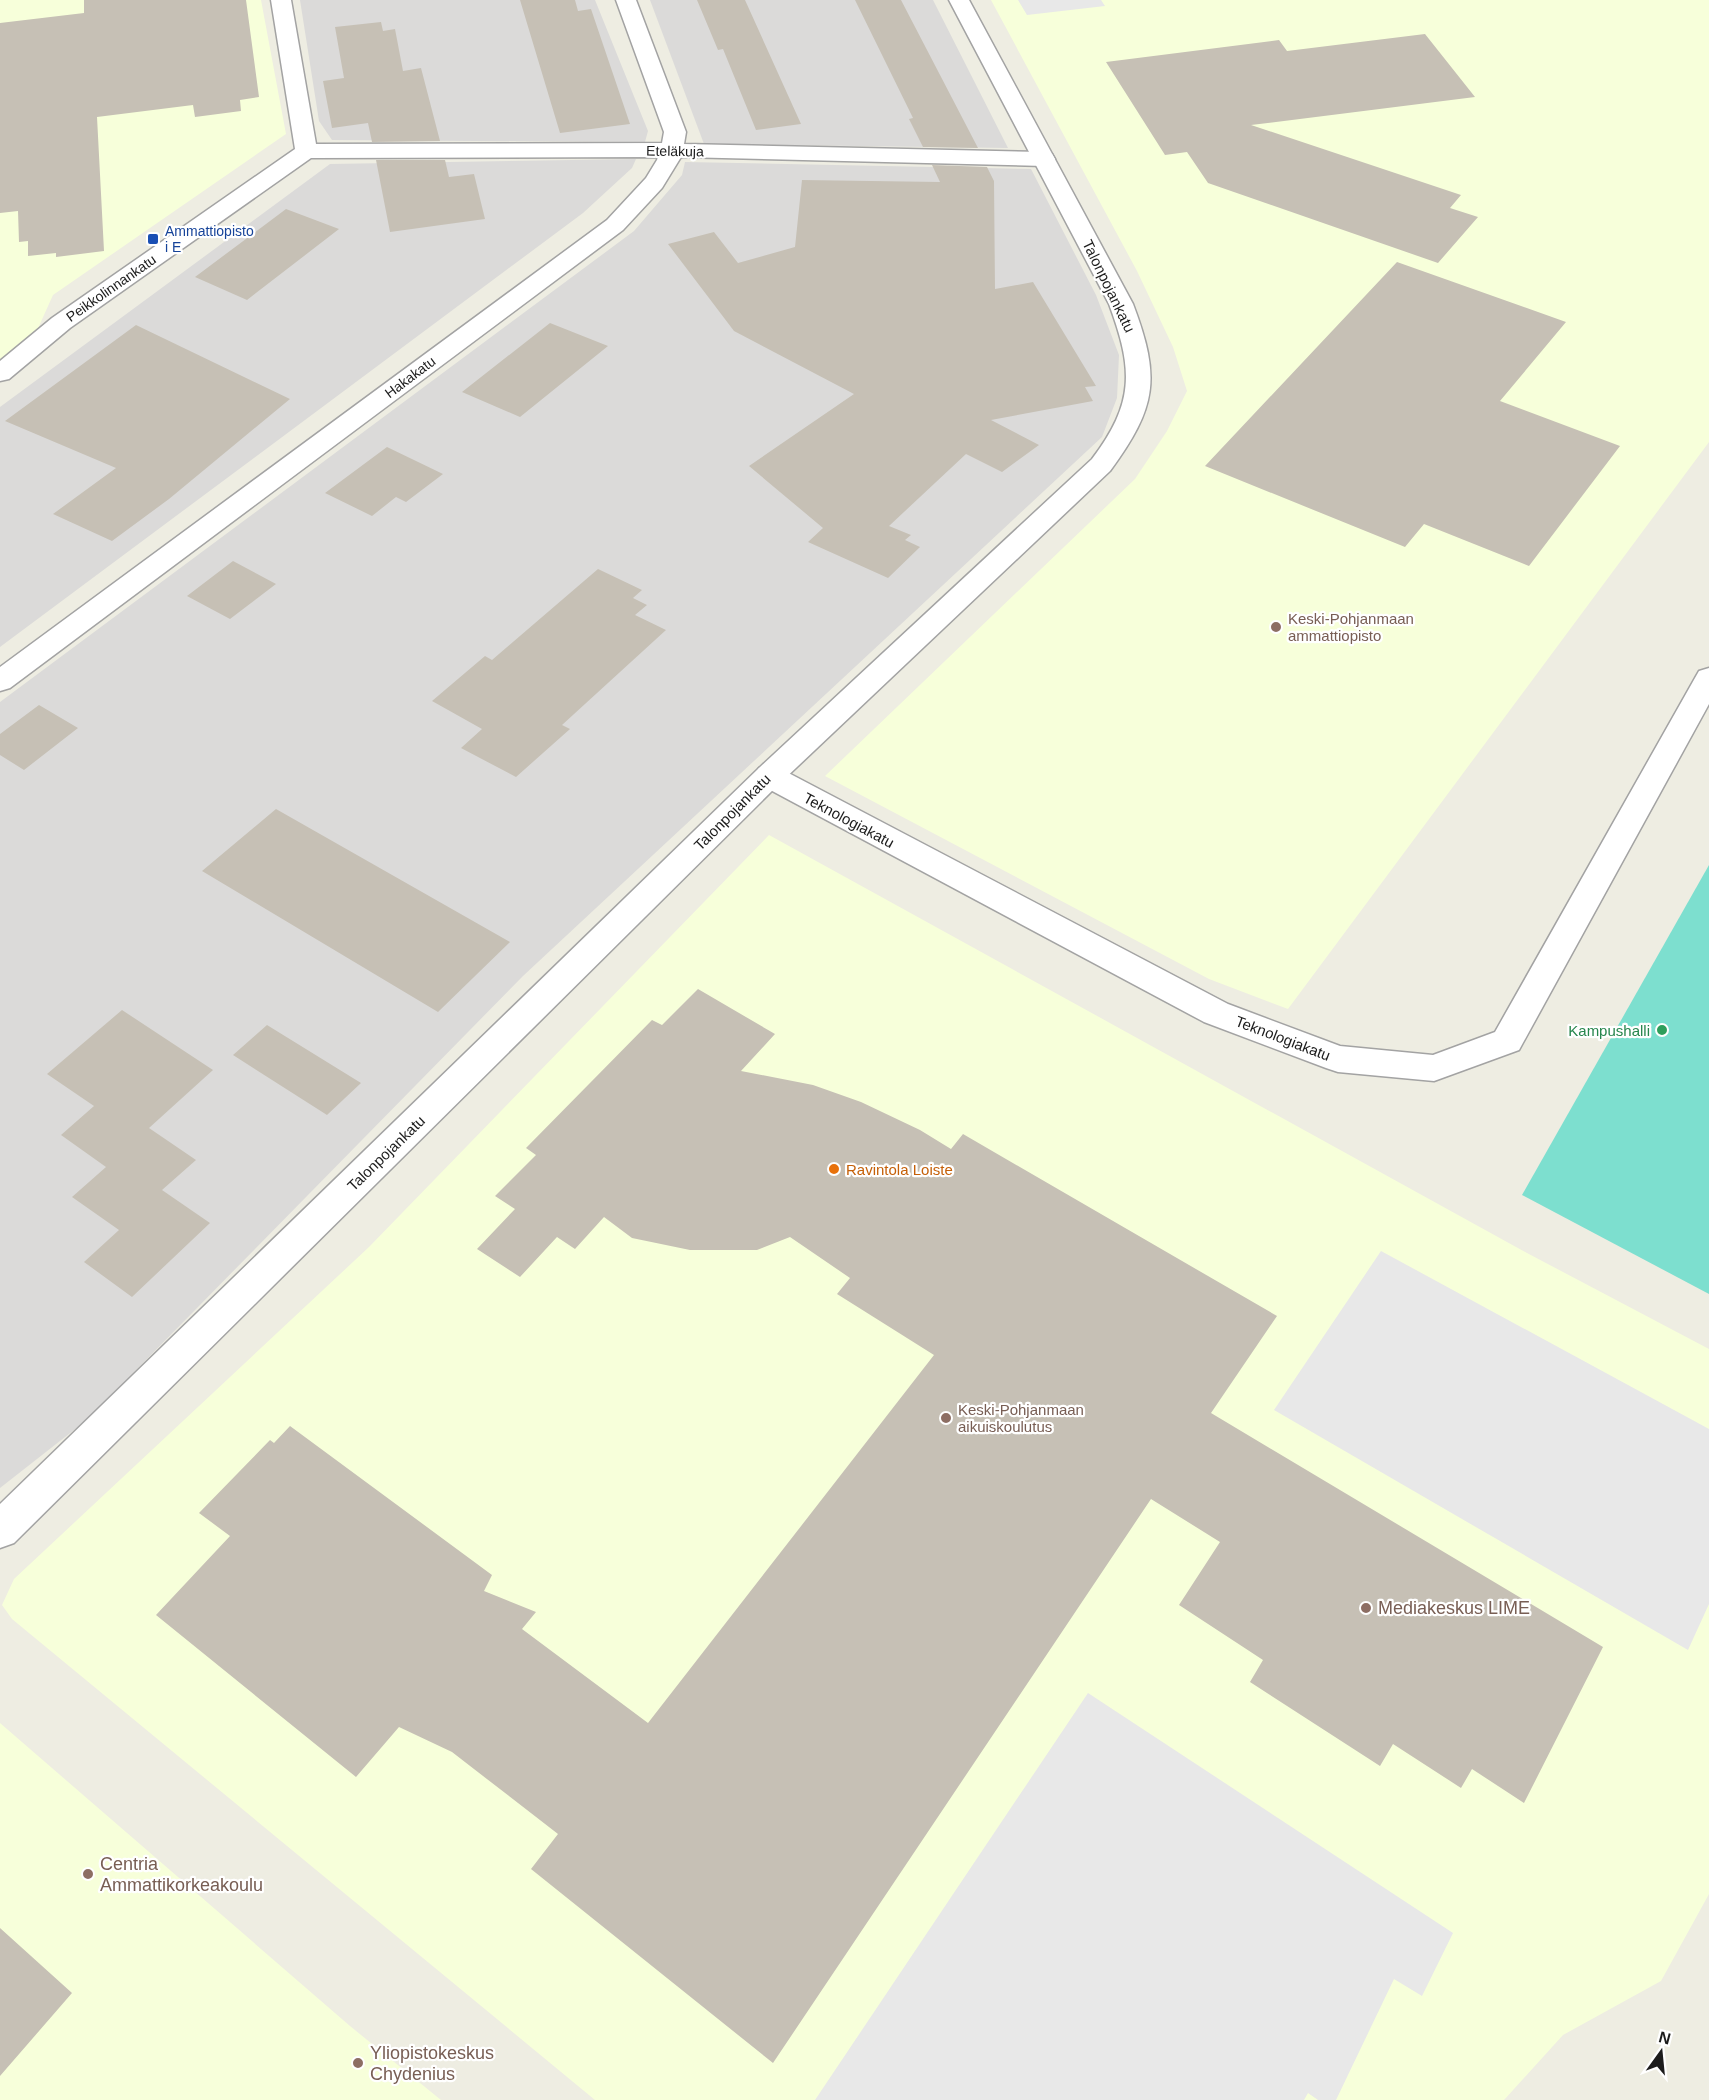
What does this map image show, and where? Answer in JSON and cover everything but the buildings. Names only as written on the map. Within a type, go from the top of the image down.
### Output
[{"type":"street","points":[[281,0],[306,151]]},
{"type":"street","points":[[626,0],[675,132],[674,150]]},
{"type":"street","name":"Talonpojankatu","points":[[0,1530],[769,776],[1101,465],[1126,431],[1137,406],[1139,377],[1135,341],[1114,290],[959,0]]},
{"type":"street","name":"Eteläkuja","points":[[306,151],[674,150],[1044,159]]},
{"type":"street","name":"Hakakatu","points":[[0,681],[615,225],[665,169],[674,150]]},
{"type":"street","name":"Peikkolinnankatu","points":[[0,374],[61,323],[306,151]]},
{"type":"street","name":"Teknologiakatu","points":[[769,776],[1216,1013],[1338,1059],[1434,1068],[1507,1041],[1709,678]]},
{"type":"shaded area","points":[[0,0],[261,0],[286,134],[53,295],[35,335],[0,359]]},
{"type":"shaded area","points":[[300,0],[595,0],[648,131],[645,142],[332,140],[319,121]]},
{"type":"shaded area","points":[[650,0],[933,0],[1008,148],[704,144]]},
{"type":"shaded area","name":"Keski-Pohjanmaan ammattiopisto","points":[[991,0],[1709,0],[1709,442],[1288,1009],[1209,979],[825,776],[1135,479],[1167,431],[1187,391],[1173,347],[1137,271]]},
{"type":"shaded area","points":[[1018,0],[1101,0],[1105,6],[1027,15]]},
{"type":"shaded area","points":[[636,159],[632,168],[583,213],[0,647],[0,407],[330,164]]},
{"type":"shaded area","points":[[685,162],[1031,169],[1096,295],[1119,355],[1117,398],[1102,437],[523,976],[88,1419],[0,1488],[0,702],[634,231],[682,175]]},
{"type":"shaded area","name":"Keski-Pohjanmaan aikuiskoulutus","points":[[769,835],[1527,1253],[1709,1349],[1709,1894],[1661,1981],[1563,2035],[1504,2100],[595,2100],[12,1619],[2,1605],[14,1579],[369,1247]]},
{"type":"shaded area","name":"Kampushalli","points":[[1709,865],[1709,1294],[1522,1195]]},
{"type":"shaded area","points":[[1381,1251],[1709,1429],[1709,1604],[1688,1650],[1274,1410]]},
{"type":"shaded area","points":[[1088,1693],[1453,1933],[1422,1996],[1394,1979],[1336,2100],[1318,2100],[1308,2093],[1304,2100],[815,2100]]},
{"type":"shaded area","name":"Centria Ammattikorkeakoulu","points":[[0,1723],[350,2026],[441,2100],[0,2100]]},
{"type":"place","name":"Ammattiopisto i E","points":[[153,239]]},
{"type":"place","name":"Keski-Pohjanmaan ammattiopisto","points":[[1276,627]]},
{"type":"place","name":"Kampushalli","points":[[1662,1030]]},
{"type":"place","name":"Ravintola Loiste","points":[[834,1169]]},
{"type":"place","name":"Keski-Pohjanmaan aikuiskoulutus","points":[[946,1418]]},
{"type":"place","name":"Mediakeskus LIME","points":[[1366,1608]]},
{"type":"place","name":"Centria Ammattikorkeakoulu","points":[[88,1874]]},
{"type":"place","name":"Yliopistokeskus Chydenius","points":[[358,2063]]}]
